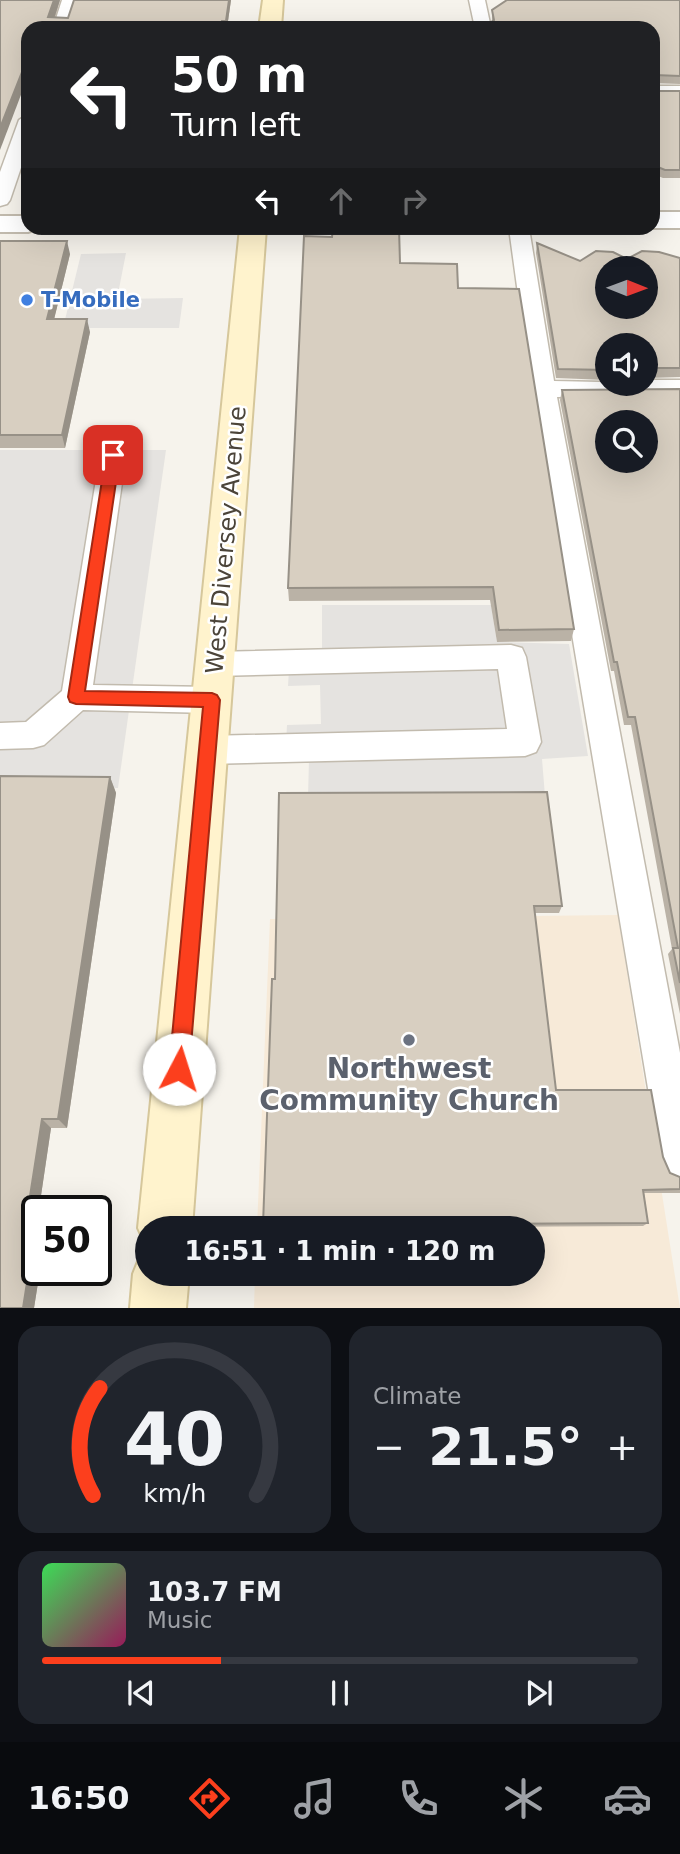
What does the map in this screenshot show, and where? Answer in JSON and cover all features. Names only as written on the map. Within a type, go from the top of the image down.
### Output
[{"type":"main road","points":[[271,21],[273,0]]},
{"type":"main road","name":"West Diversey Avenue","points":[[166,1216],[252,235]]},
{"type":"main road","points":[[158,1308],[160,1286]]},
{"type":"street","points":[[660,220],[680,220]]},
{"type":"street","points":[[0,224],[21,224]]},
{"type":"lane","points":[[64,21],[71,0]]},
{"type":"lane","points":[[477,0],[481,21]]},
{"type":"lane","points":[[660,91],[680,90]]},
{"type":"lane","points":[[0,200],[21,140]]},
{"type":"lane","points":[[520,235],[543,389],[680,1160]]},
{"type":"lane","points":[[543,389],[680,388]]},
{"type":"lane","points":[[76,697],[113,455]]},
{"type":"lane","points":[[0,736],[33,735],[76,697],[213,682],[511,657],[525,742],[207,750]]},
{"type":"shaded area","points":[[126,253],[117,299],[183,298],[179,328],[63,328],[81,254]]},
{"type":"shaded area","points":[[0,450],[166,450],[118,788],[0,788]]},
{"type":"shaded area","points":[[322,605],[491,605],[497,642],[569,644],[588,756],[542,759],[545,796],[308,797],[309,760],[285,761],[287,725],[321,724],[320,685],[288,686],[290,653],[322,652]]},
{"type":"shaded area","name":"Northwest Community Church","points":[[618,915],[680,1308],[254,1308],[255,1286],[545,1286],[545,1216],[258,1216],[270,919]]},
{"type":"building","points":[[0,0],[54,0],[48,17],[68,18],[74,0],[229,0],[226,21],[21,21],[21,75],[0,128]]},
{"type":"building","points":[[507,0],[680,0],[680,76],[660,75],[660,21],[493,21],[492,10]]},
{"type":"building","points":[[660,91],[680,91],[680,170],[660,168]]},
{"type":"building","points":[[399,235],[400,263],[457,264],[458,288],[519,289],[574,629],[499,630],[493,587],[288,588],[304,236]]},
{"type":"building","points":[[0,241],[67,241],[47,319],[87,319],[62,435],[0,435]]},
{"type":"building","points":[[537,243],[580,261],[596,251],[613,252],[621,256],[595,256],[595,319],[658,319],[658,256],[633,256],[642,251],[680,258],[680,368],[658,368],[658,333],[595,333],[595,370],[558,369]]},
{"type":"building","points":[[658,389],[680,389],[680,983],[673,948],[678,948],[635,717],[628,717],[617,662],[614,662],[562,390],[595,390],[595,396],[658,396]]},
{"type":"building","points":[[0,776],[110,777],[58,1119],[42,1119],[30,1195],[21,1195],[21,1286],[26,1286],[23,1308],[0,1308]]},
{"type":"building","name":"Northwest Community Church","points":[[547,792],[562,906],[534,906],[556,1090],[651,1090],[663,1157],[670,1173],[680,1177],[680,1189],[643,1190],[648,1223],[545,1224],[545,1216],[263,1216],[272,979],[275,979],[279,793]]},
{"type":"place","name":"T-Mobile","points":[[27,300]]},
{"type":"place","name":"Northwest Community Church","points":[[409,1040]]},
{"type":"route","points":[[113,455],[76,697],[212,700],[179,1069]]}]
